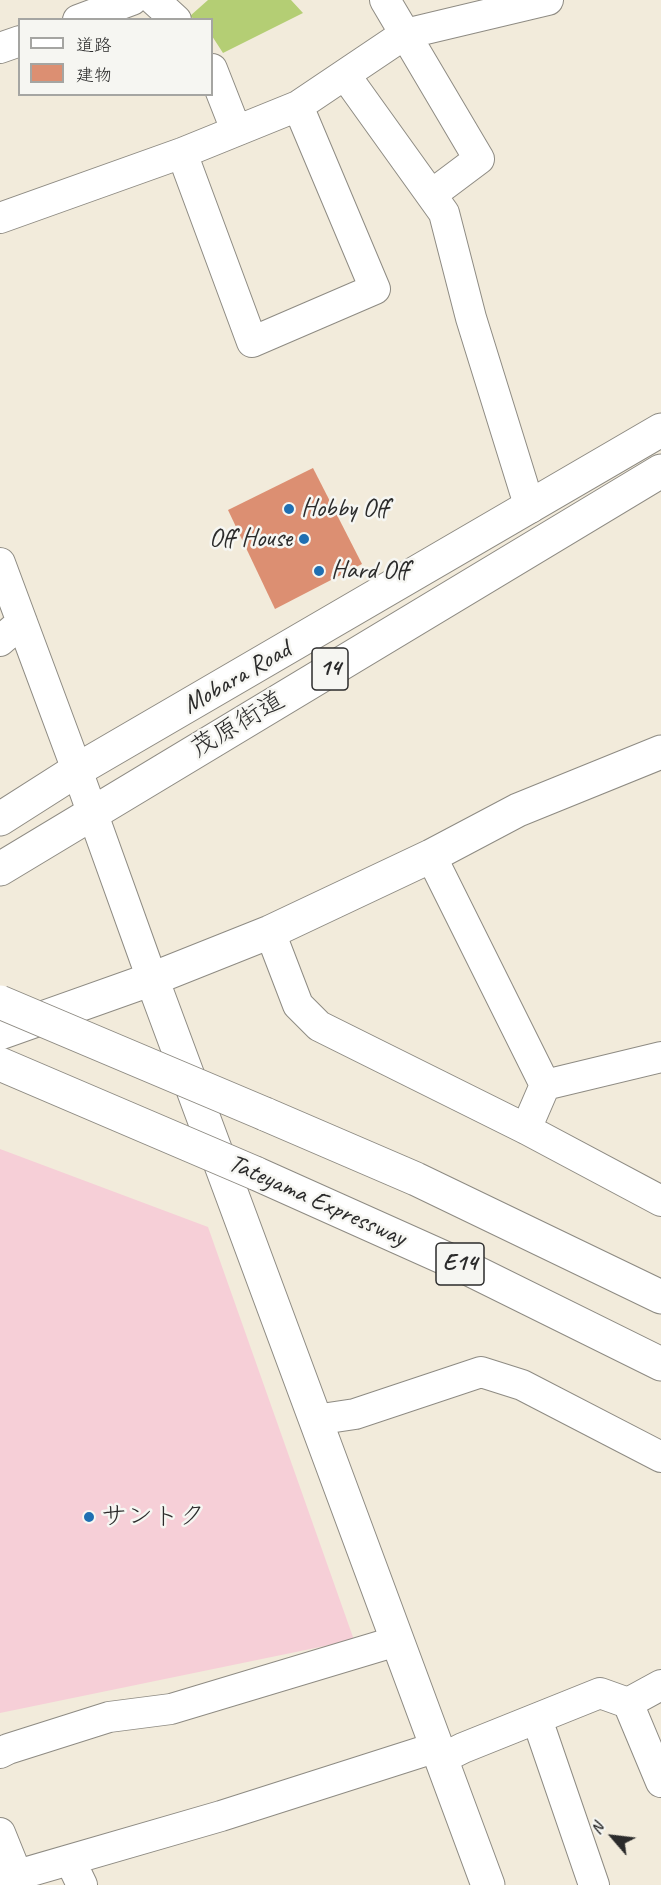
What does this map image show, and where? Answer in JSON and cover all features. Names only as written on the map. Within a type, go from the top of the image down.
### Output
[{"type":"main road","name":"Mobara Road","points":[[0,819],[77,770],[661,430]]},
{"type":"main road","name":"茂原街道","points":[[0,869],[91,812],[661,471]]},
{"type":"main road","points":[[0,1033],[152,979],[270,932],[431,856],[518,810],[661,752]]},
{"type":"main road","points":[[152,979],[488,1885]]},
{"type":"main road","name":"E14","points":[[0,1002],[416,1179],[661,1297]]},
{"type":"main road","name":"Tateyama Expressway","points":[[0,1064],[255,1173],[466,1268],[661,1364]]},
{"type":"street","points":[[83,18],[132,0]]},
{"type":"street","points":[[154,0],[174,18]]},
{"type":"street","points":[[385,0],[479,159],[431,195]]},
{"type":"street","points":[[0,218],[182,153],[298,106],[405,34],[548,0]]},
{"type":"street","points":[[0,48],[18,42]]},
{"type":"street","points":[[213,72],[236,130]]},
{"type":"street","points":[[345,75],[444,213],[471,318],[530,508]]},
{"type":"street","points":[[182,153],[252,342],[375,289],[298,106]]},
{"type":"street","points":[[0,562],[152,979]]},
{"type":"street","points":[[0,642],[22,622]]},
{"type":"street","points":[[431,856],[545,1086]]},
{"type":"street","points":[[270,932],[298,1005],[319,1026],[526,1129],[661,1201]]},
{"type":"street","points":[[545,1086],[661,1057]]},
{"type":"street","points":[[526,1129],[545,1086]]},
{"type":"street","points":[[315,1420],[355,1414],[481,1372],[522,1385],[661,1457]]},
{"type":"street","points":[[0,1753],[109,1717],[171,1709],[397,1641]]},
{"type":"street","points":[[0,1833],[8,1877],[76,1872],[221,1816],[463,1748],[600,1693],[628,1702],[661,1684]]},
{"type":"street","points":[[628,1702],[661,1782]]},
{"type":"street","points":[[537,1719],[594,1885]]},
{"type":"shaded area","points":[[0,1149],[208,1227],[354,1640],[0,1713]]},
{"type":"green space","points":[[208,0],[291,0],[303,13],[223,53],[213,38],[213,18],[190,16]]},
{"type":"building","points":[[313,468],[362,564],[275,609],[228,510]]},
{"type":"place","name":"Hobby Off","points":[[289,509]]},
{"type":"place","name":"Off House","points":[[304,539]]},
{"type":"place","name":"Hard Off","points":[[319,571]]},
{"type":"place","name":"サントク","points":[[89,1517]]}]
